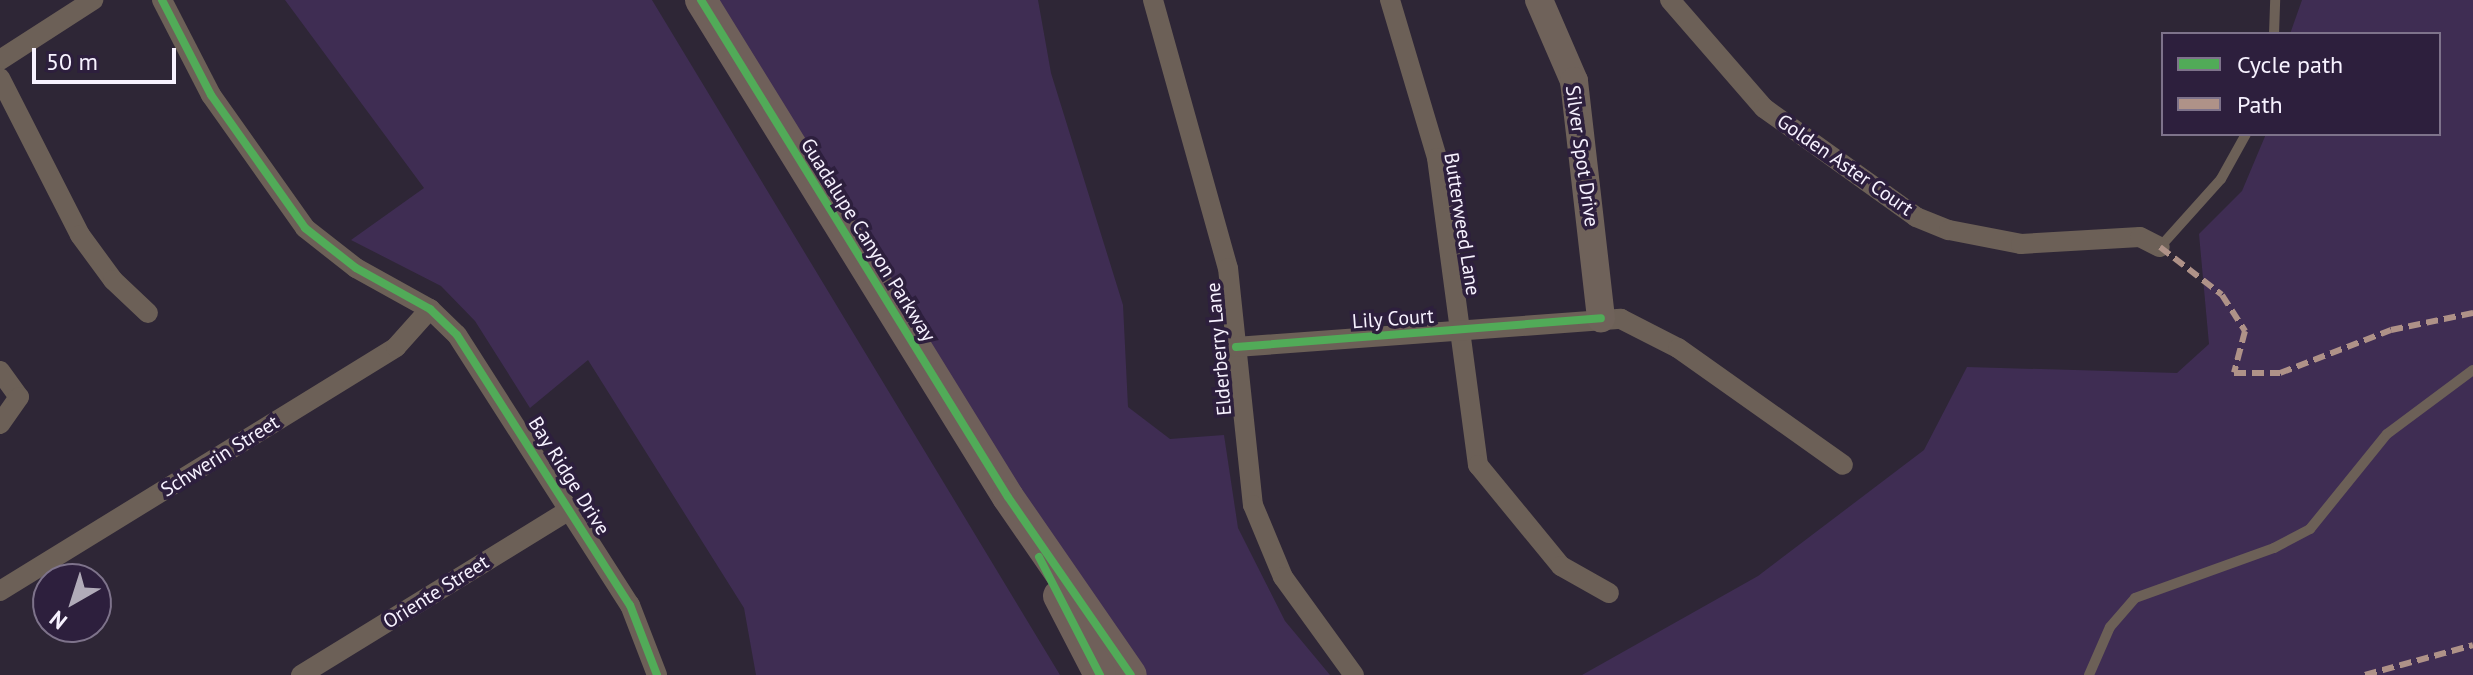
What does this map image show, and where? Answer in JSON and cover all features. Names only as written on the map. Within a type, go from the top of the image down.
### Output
[{"type":"main road","name":"Guadalupe Canyon Parkway","points":[[701,0],[1008,497],[1131,675]]},
{"type":"main road","name":"Guadalupe Canyon Parkway","points":[[1008,497],[1100,675]]},
{"type":"street","points":[[0,60],[93,0]]},
{"type":"street","name":"Bay Ridge Drive","points":[[162,0],[211,95],[305,228],[347,262],[430,309],[457,335],[630,605],[657,675]]},
{"type":"street","name":"Elderberry Lane","points":[[1153,0],[1228,268],[1245,463],[1260,525],[1283,577],[1354,675]]},
{"type":"street","name":"Butterweed Lane","points":[[1390,0],[1437,158],[1478,465],[1561,566],[1609,593]]},
{"type":"street","name":"Silver Spot Drive","points":[[1539,0],[1574,81],[1601,318]]},
{"type":"street","name":"Golden Aster Court","points":[[1670,0],[1764,108],[1916,217],[1964,234],[2021,244],[2140,237],[2160,247]]},
{"type":"street","points":[[0,78],[80,235],[113,280],[148,313]]},
{"type":"street","name":"Schwerin Street","points":[[0,591],[396,347],[430,309]]},
{"type":"street","name":"Lily Court","points":[[1236,347],[1601,318],[1643,327],[1678,348],[1843,465]]},
{"type":"street","points":[[0,371],[19,397],[0,424]]},
{"type":"street","name":"Oriente Street","points":[[301,675],[571,509]]},
{"type":"lane","points":[[2274,32],[2275,0]]},
{"type":"lane","points":[[2160,247],[2221,179],[2245,136]]},
{"type":"lane","points":[[2089,675],[2110,627],[2135,598],[2310,529],[2387,434],[2473,370]]},
{"type":"shaded area","points":[[285,0],[652,0],[1060,675],[756,675],[744,608],[588,360],[530,408],[475,321],[441,286],[351,240],[424,188]]},
{"type":"shaded area","points":[[701,0],[1038,0],[1051,73],[1123,305],[1128,407],[1170,439],[1224,435],[1238,528],[1285,621],[1330,675],[1131,675]]},
{"type":"shaded area","points":[[2302,0],[2473,0],[2473,675],[1582,675],[1758,576],[1924,450],[1967,367],[2177,373],[2209,344],[2199,234],[2242,191],[2265,136],[2441,136],[2441,32],[2291,32]]},
{"type":"marked path","points":[[2160,247],[2222,295],[2245,331],[2234,373],[2280,373],[2391,330],[2473,313]]},
{"type":"marked path","points":[[2365,675],[2473,645]]},
{"type":"cycle path","points":[[162,0],[211,95],[305,228],[356,268],[430,309],[457,335],[630,605],[657,675]]},
{"type":"cycle path","points":[[701,0],[1008,497],[1131,675]]},
{"type":"cycle path","points":[[1236,347],[1601,318]]},
{"type":"cycle path","points":[[1039,557],[1100,675]]}]
